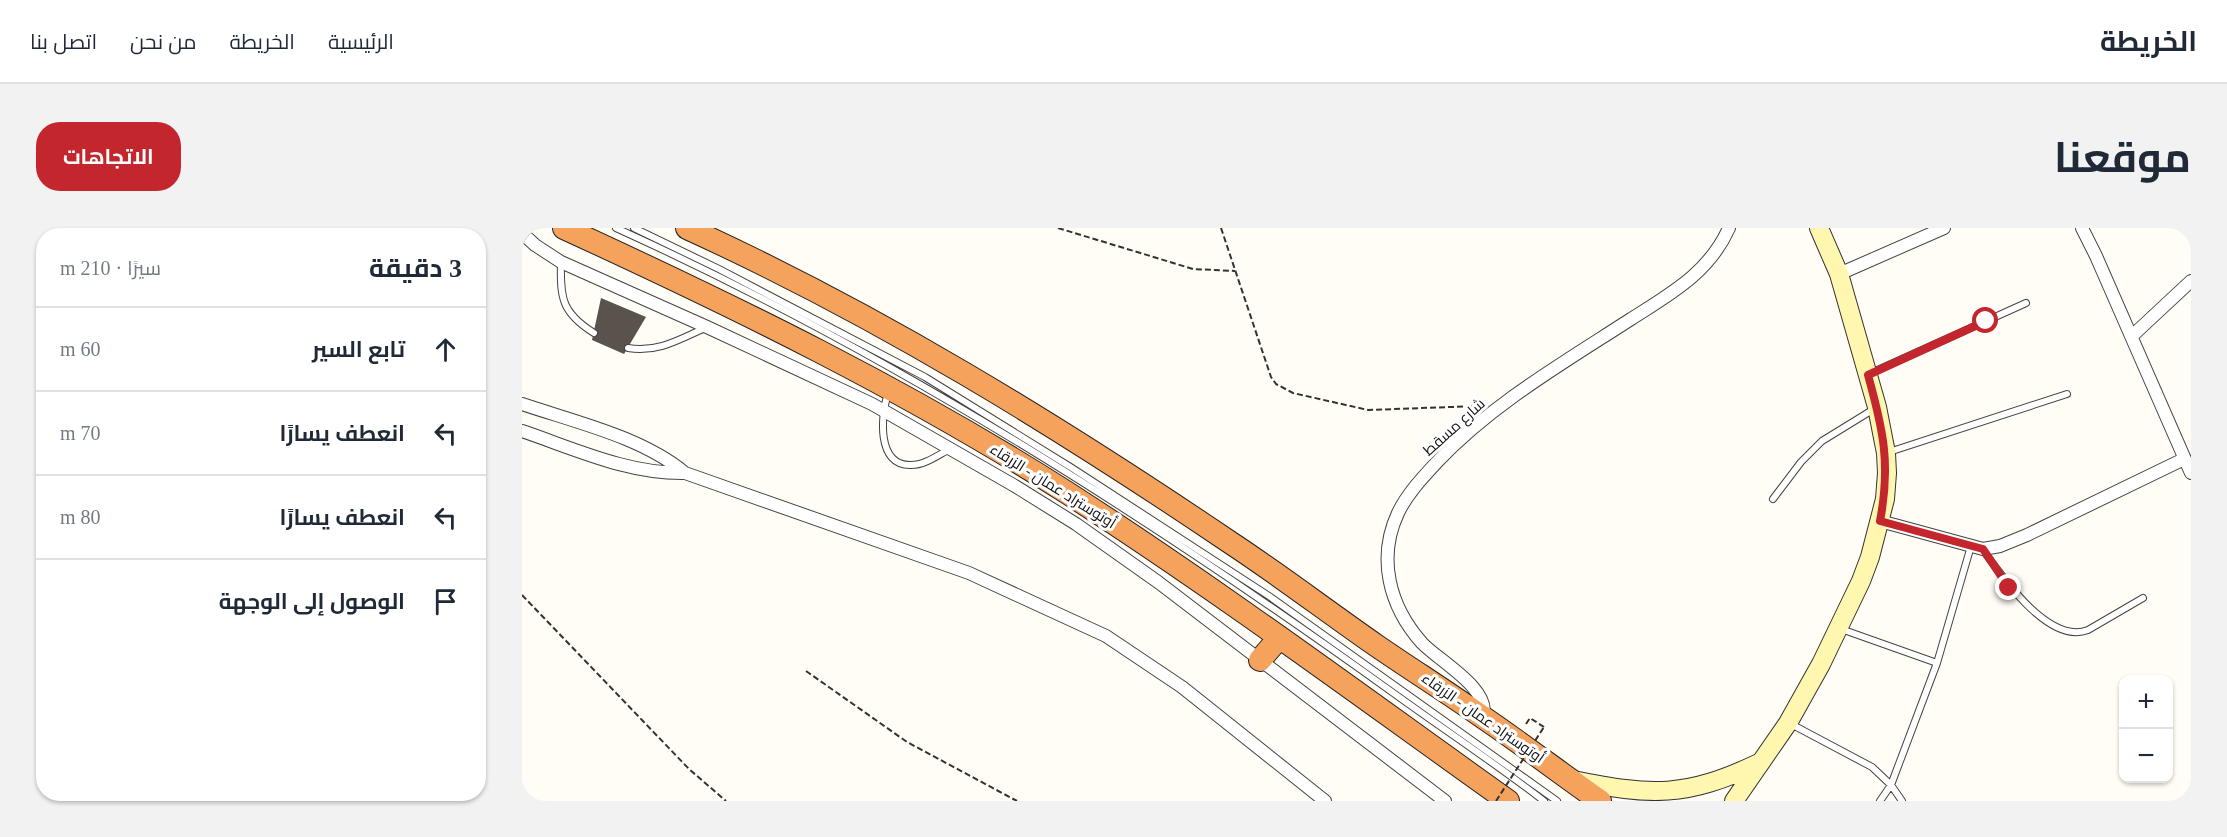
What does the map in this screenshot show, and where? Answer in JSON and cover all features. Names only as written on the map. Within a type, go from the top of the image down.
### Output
[{"type":"highway","name":"أوتوستراد عمان - الزرقاء","points":[[564,228],[702,292],[890,387],[1066,492],[1279,638],[1508,801]]},
{"type":"highway","name":"أوتوستراد عمان - الزرقاء","points":[[687,228],[791,278],[900,337],[1036,416],[1232,543],[1377,646],[1482,716],[1600,801]]},
{"type":"highway","points":[[1260,660],[1279,638]]},
{"type":"street","name":"شارع مسقط","points":[[1482,716],[1484,706],[1479,695],[1422,643],[1399,610],[1386,572],[1388,542],[1398,512],[1419,481],[1457,441],[1500,405],[1672,292],[1702,269],[1716,252],[1729,228]]},
{"type":"street","points":[[1734,801],[1788,723],[1839,628],[1861,581],[1880,521],[1887,473],[1886,453],[1877,407],[1839,274],[1819,228]]},
{"type":"street","points":[[1839,274],[1944,228]]},
{"type":"street","points":[[2082,228],[2191,473]]},
{"type":"street","points":[[522,233],[535,245],[561,262],[707,327],[882,410],[1076,524],[1158,582],[1444,801]]},
{"type":"street","points":[[2132,336],[2191,280]]},
{"type":"street","points":[[522,404],[648,448],[685,472]]},
{"type":"street","points":[[522,431],[628,467],[657,472],[685,472],[969,573],[1106,636],[1182,687],[1325,801]]},
{"type":"street","points":[[1880,521],[1977,548],[2000,546],[2184,459]]},
{"type":"street","points":[[1570,780],[1637,791],[1669,792],[1716,782],[1760,762]]},
{"type":"lane","points":[[616,228],[715,274],[918,382],[1070,474],[1264,600],[1544,801]]},
{"type":"lane","points":[[634,228],[719,269],[925,377],[1072,468],[1269,596],[1557,801]]},
{"type":"lane","points":[[561,262],[560,291],[564,303],[578,323],[594,333]]},
{"type":"lane","points":[[1868,375],[2026,303]]},
{"type":"lane","points":[[628,348],[650,350],[662,347],[707,327]]},
{"type":"lane","points":[[890,387],[882,410],[884,442],[888,453],[897,461],[910,465],[924,462],[950,449]]},
{"type":"lane","points":[[1886,453],[2067,394]]},
{"type":"lane","points":[[1773,499],[1801,462],[1822,441],[1877,407]]},
{"type":"lane","points":[[1977,548],[2009,588],[2063,632],[2079,634],[2143,598]]},
{"type":"lane","points":[[1880,801],[1891,785],[1977,548]]},
{"type":"lane","points":[[1839,628],[1937,663]]},
{"type":"lane","points":[[1788,723],[1860,759],[1881,774],[1902,801]]},
{"type":"path","points":[[1058,228],[1193,269],[1234,271]]},
{"type":"path","points":[[1221,228],[1271,377],[1284,389],[1368,410],[1500,405]]},
{"type":"path","points":[[522,595],[689,768],[726,801]]},
{"type":"path","points":[[806,671],[907,742],[1017,801]]},
{"type":"path","points":[[1496,801],[1544,727],[1530,718]]},
{"type":"building","points":[[601,298],[646,317],[624,354],[592,340]]},
{"type":"route","points":[[1986,321],[1868,375],[1886,453],[1885,499],[1880,521],[1983,549],[2009,588]]}]
